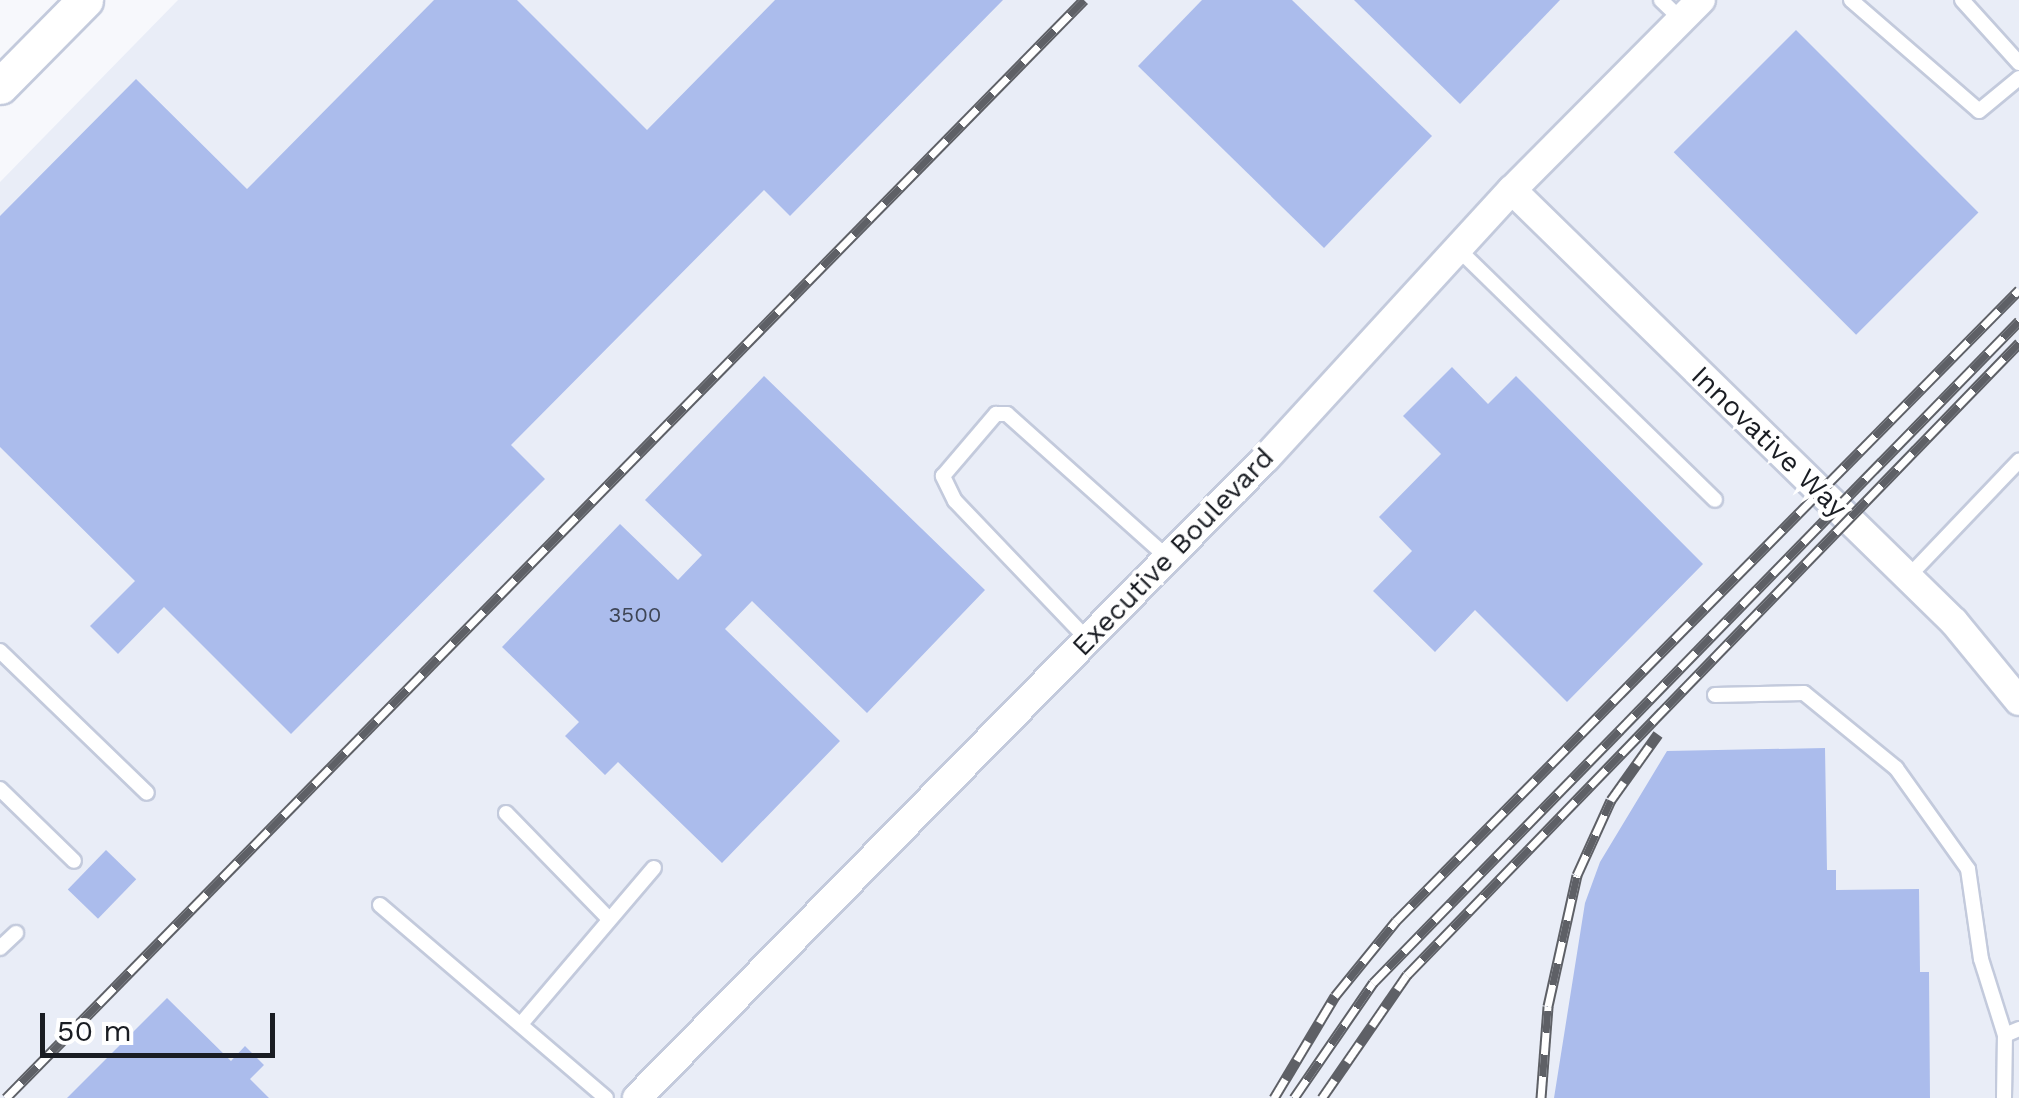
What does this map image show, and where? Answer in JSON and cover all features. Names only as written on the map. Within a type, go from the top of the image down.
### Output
[{"type":"street","points":[[0,86],[85,0]]},
{"type":"street","name":"Executive Boulevard","points":[[637,1098],[1168,558],[1682,7]]},
{"type":"street","name":"Innovative Way","points":[[1512,190],[1908,577],[1993,664],[2019,700]]},
{"type":"lane","points":[[1851,0],[1979,111],[2019,78]]},
{"type":"lane","points":[[1962,0],[2019,62]]},
{"type":"lane","points":[[1458,250],[1716,500]]},
{"type":"lane","points":[[1088,640],[964,512],[943,476],[996,414],[1008,414],[1168,558]]},
{"type":"lane","points":[[1908,577],[2019,461]]},
{"type":"lane","points":[[0,651],[147,793]]},
{"type":"lane","points":[[1715,694],[1804,693],[1896,768],[1968,870],[1981,959],[2012,1032],[2004,1098]]},
{"type":"lane","points":[[0,788],[74,861]]},
{"type":"lane","points":[[506,813],[609,919]]},
{"type":"lane","points":[[521,1024],[654,868]]},
{"type":"lane","points":[[380,905],[606,1098]]},
{"type":"lane","points":[[0,948],[16,933]]},
{"type":"shaded area","points":[[178,0],[2019,0],[2019,1098],[0,1098],[0,182]]},
{"type":"building","points":[[434,0],[517,0],[647,130],[775,0],[1003,0],[790,216],[764,190],[511,445],[545,479],[291,734],[164,607],[118,654],[90,626],[135,581],[0,447],[0,216],[136,79],[247,189]]},
{"type":"building","points":[[1202,0],[1292,0],[1432,136],[1324,248],[1138,66]]},
{"type":"building","points":[[1354,0],[1560,0],[1460,104]]},
{"type":"building","points":[[1796,30],[1978,212],[1856,335],[1674,152]]},
{"type":"building","points":[[1452,367],[1488,404],[1516,376],[1703,564],[1567,702],[1475,610],[1435,652],[1373,591],[1412,551],[1379,517],[1441,454],[1403,416]]},
{"type":"building","points":[[764,376],[985,590],[867,713],[752,601],[725,629],[840,741],[722,863],[618,762],[605,775],[565,736],[579,722],[502,647],[620,524],[678,580],[702,555],[645,500]]},
{"type":"building","points":[[1825,748],[1827,870],[1836,870],[1836,890],[1919,889],[1920,972],[1929,972],[1930,1098],[1554,1098],[1585,903],[1600,862],[1667,751]]},
{"type":"building","points":[[106,850],[136,879],[98,919],[68,890]]},
{"type":"building","points":[[167,998],[231,1061],[245,1046],[264,1065],[250,1079],[269,1098],[67,1098]]},
{"type":"railway","points":[[6,1098],[1084,0]]},
{"type":"railway","points":[[1274,1098],[1335,996],[1396,921],[2019,290]]},
{"type":"railway","points":[[1294,1098],[1373,983],[2019,321]]},
{"type":"railway","points":[[1322,1098],[1407,975],[2019,343]]},
{"type":"railway","points":[[1541,1098],[1548,1006],[1577,875],[1611,800],[1658,734]]}]
